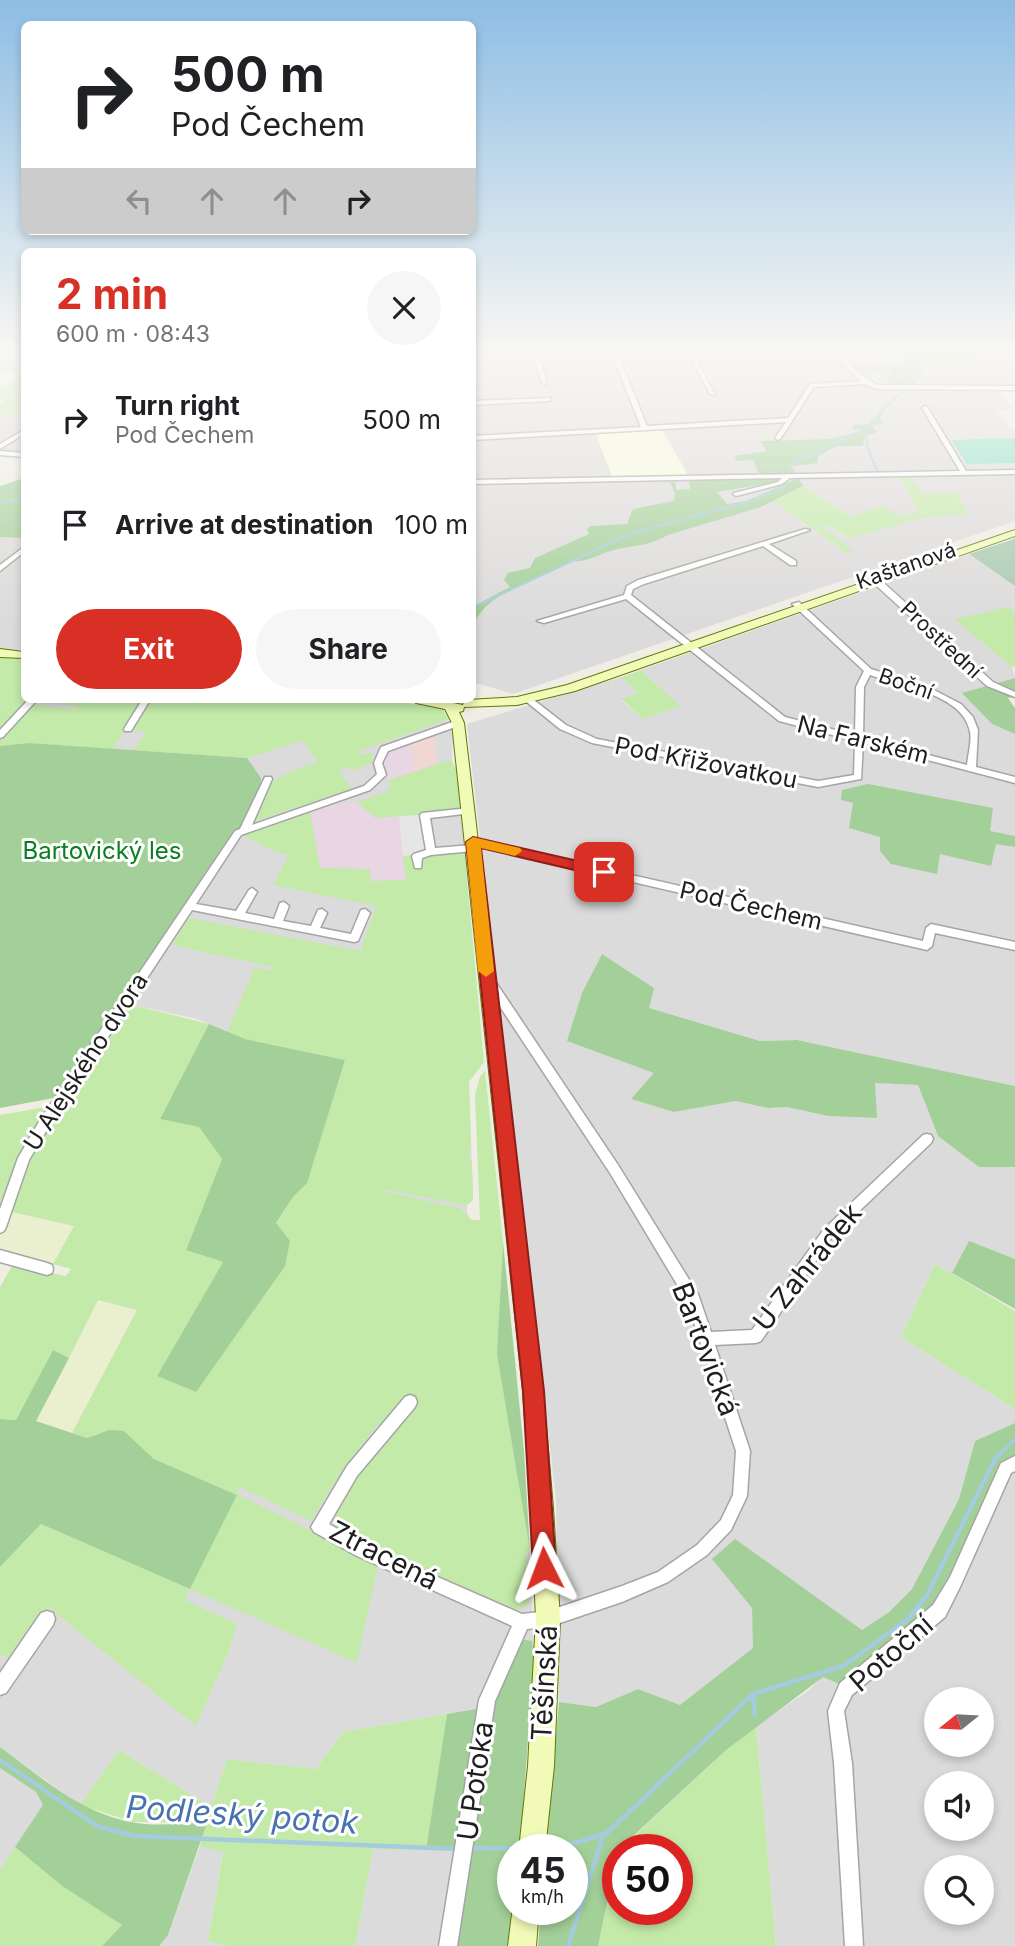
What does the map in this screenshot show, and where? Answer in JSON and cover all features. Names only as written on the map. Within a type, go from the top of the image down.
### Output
[{"type":"main road","name":"Kaštanová","points":[[459,703],[495,703],[527,699],[688,645],[1015,528]]},
{"type":"main road","name":"Kaštanová","points":[[875,579],[1015,533]]},
{"type":"main road","points":[[0,653],[21,655]]},
{"type":"main road","name":"Těšínská","points":[[459,703],[458,723],[533,1391],[548,1619],[541,1766],[534,1834]]},
{"type":"main road","points":[[522,1946],[524,1925]]},
{"type":"street","points":[[946,443],[964,473]]},
{"type":"street","points":[[0,453],[21,455]]},
{"type":"street","points":[[476,482],[1015,472]]},
{"type":"street","points":[[736,494],[780,483],[791,476]]},
{"type":"street","points":[[541,621],[627,596],[630,588],[641,582],[807,530]]},
{"type":"street","points":[[764,543],[793,564]]},
{"type":"street","points":[[0,569],[21,552]]},
{"type":"street","name":"Prostřední","points":[[875,579],[990,684],[1015,695]]},
{"type":"street","name":"Na Farském","points":[[627,596],[782,719],[1015,780]]},
{"type":"street","points":[[799,606],[868,671],[860,687],[857,737]]},
{"type":"street","name":"Boční","points":[[868,671],[929,690],[952,702],[969,719],[974,730],[971,768]]},
{"type":"street","name":"Pod Křižovatkou","points":[[527,699],[563,727],[594,741],[818,784],[858,777],[857,737]]},
{"type":"street","points":[[0,735],[30,703]]},
{"type":"street","points":[[128,729],[144,703]]},
{"type":"street","points":[[245,829],[367,788],[382,775],[378,763],[384,749],[458,723]]},
{"type":"street","name":"U Alejského dvora","points":[[0,1227],[24,1158],[44,1124],[232,841],[245,829],[268,779]]},
{"type":"street","points":[[431,852],[425,815],[469,811]]},
{"type":"street","points":[[418,866],[417,856],[473,845]]},
{"type":"street","name":"Pod Čechem","points":[[473,845],[927,946],[931,928],[1015,946]]},
{"type":"street","points":[[239,915],[252,892]]},
{"type":"street","points":[[189,906],[354,938],[365,913]]},
{"type":"street","points":[[277,923],[284,906]]},
{"type":"street","points":[[314,930],[322,913]]},
{"type":"street","name":"Bartovická","points":[[487,978],[693,1298],[743,1451],[740,1496],[726,1525],[702,1550],[663,1577],[548,1619]]},
{"type":"street","name":"U Zahrádek","points":[[706,1339],[755,1336],[828,1233],[926,1139]]},
{"type":"street","points":[[0,1256],[47,1269]]},
{"type":"street","name":"Ztracená","points":[[410,1402],[352,1471],[319,1527],[362,1550],[522,1622]]},
{"type":"street","name":"Potoční","points":[[854,1946],[843,1763],[836,1711],[846,1689],[939,1611],[955,1582],[1006,1468],[1015,1462]]},
{"type":"street","points":[[0,1687],[47,1619]]},
{"type":"street","points":[[522,1622],[548,1619]]},
{"type":"street","name":"U Potoka","points":[[448,1946],[487,1700],[522,1622]]},
{"type":"shaded area","points":[[0,443],[21,443],[21,454],[0,452]]},
{"type":"shaded area","points":[[476,443],[1015,443],[1015,521],[513,694],[476,683]],"holes":[[[804,486],[873,532],[847,537],[826,525],[821,526],[846,553],[799,520]]]},
{"type":"shaded area","points":[[599,443],[669,443],[689,477],[613,479]]},
{"type":"shaded area","points":[[0,537],[21,538],[21,650],[0,649]]},
{"type":"shaded area","points":[[1015,538],[1015,586],[969,554],[1011,540]]},
{"type":"shaded area","points":[[969,554],[1015,586],[1015,666],[1012,667],[1015,678],[963,693],[992,724],[1015,734],[1015,1086],[797,1040],[760,1041],[648,1008],[654,988],[602,954],[582,993],[568,1041],[655,1073],[631,1099],[674,1112],[736,1101],[768,1108],[787,1107],[828,1116],[876,1118],[875,1083],[918,1085],[938,1136],[979,1166],[1015,1167],[1015,1259],[969,1242],[952,1273],[1015,1311],[935,1264],[901,1337],[1015,1409],[1015,1423],[975,1441],[959,1499],[912,1589],[889,1612],[862,1630],[713,1560],[752,1608],[754,1648],[680,1705],[638,1689],[596,1707],[559,1702],[556,1500],[467,724],[622,677],[638,693],[621,700],[643,719],[679,706],[641,670]]},
{"type":"shaded area","points":[[0,657],[21,659],[21,703],[404,703],[443,709],[453,735],[452,760],[461,812],[476,982],[245,1039],[197,1019],[124,1003],[242,822],[260,788],[247,758],[29,743],[0,746]]},
{"type":"shaded area","points":[[434,737],[437,765],[414,772],[410,742]]},
{"type":"shaded area","points":[[410,742],[414,772],[389,780],[382,759],[386,752]]},
{"type":"shaded area","points":[[340,800],[349,804],[357,802],[375,818],[399,816],[407,880],[370,881],[354,867],[320,868],[310,811]]},
{"type":"shaded area","points":[[425,815],[431,852],[403,856],[399,816]]},
{"type":"shaded area","points":[[345,1060],[469,1082],[473,1199],[467,1205],[467,1213],[471,1220],[480,1220],[503,1242],[499,1279],[522,1520],[530,1554],[534,1657],[532,1641],[492,1706],[343,1732],[316,1769],[227,1759],[211,1807],[119,1750],[80,1805],[0,1747],[0,1654],[13,1662],[48,1607],[196,1725],[230,1649],[237,1624],[185,1600],[237,1495],[196,1392],[267,1289]]},
{"type":"shaded area","points":[[12,1212],[75,1226],[53,1264],[0,1250],[0,1232]]},
{"type":"shaded area","points":[[98,1300],[137,1310],[72,1433],[36,1421]]},
{"type":"shaded area","points":[[1015,1459],[1015,1946],[776,1946],[756,1726],[808,1691],[823,1676],[845,1686]]},
{"type":"shaded area","points":[[0,1768],[36,1792],[44,1805],[0,1870]]},
{"type":"shaded area","points":[[200,1846],[223,1851],[208,1939],[226,1946],[159,1946],[168,1935]]},
{"type":"shaded area","points":[[373,1849],[460,1849],[439,1946],[355,1946]]},
{"type":"green space","points":[[762,443],[864,443],[863,446],[836,446],[818,456],[818,463],[792,466],[797,475],[760,476],[753,460],[736,461],[735,456],[766,451]]},
{"type":"green space","points":[[953,443],[1015,443],[1015,463],[967,464]]},
{"type":"green space","points":[[786,477],[777,482],[717,492],[727,504],[746,501],[798,478],[803,486],[761,507],[642,545],[570,561],[504,593],[482,611],[476,620],[476,605],[510,587],[504,580],[508,573],[530,568],[535,558],[589,534],[587,529],[590,526],[627,524],[633,509],[674,501],[675,493],[670,482],[675,482],[677,490],[690,489],[689,481]]},
{"type":"green space","points":[[900,477],[911,477],[922,494],[956,492],[969,514],[922,518],[850,538],[826,525],[822,526],[853,551],[846,553],[773,501],[803,486],[850,516],[883,506],[898,515],[919,513]]},
{"type":"green space","points":[[21,479],[21,538],[0,537],[0,486]]},
{"type":"green space","points":[[1008,607],[1015,612],[1015,666],[1012,667],[955,619]]},
{"type":"green space","points":[[0,657],[21,659],[21,703],[27,703],[0,731]]},
{"type":"green space","points":[[641,670],[680,706],[643,719],[621,699],[638,693],[622,677]]},
{"type":"green space","points":[[1015,678],[1015,697],[1008,698],[1015,708],[1015,734],[992,724],[962,693]]},
{"type":"green space","points":[[56,703],[141,703],[113,749],[29,743],[0,746],[0,737],[31,704],[76,710],[78,707]]},
{"type":"green space","points":[[146,703],[406,703],[440,708],[449,719],[359,751],[361,755],[371,752],[373,762],[352,771],[349,767],[339,770],[351,789],[259,820],[254,819],[258,805],[269,786],[285,775],[318,762],[303,740],[247,758],[134,750],[146,732],[130,730]]},
{"type":"green space","name":"Bartovický les","points":[[29,743],[247,758],[261,778],[260,788],[242,822],[245,829],[64,1096],[0,1108],[0,746]]},
{"type":"green space","points":[[450,760],[456,768],[461,812],[375,818],[357,802],[386,792],[391,786],[389,780]]},
{"type":"green space","points":[[868,784],[993,808],[990,831],[1015,836],[1015,847],[996,844],[991,866],[940,854],[937,874],[891,864],[880,851],[880,837],[849,828],[853,803],[841,800],[842,790]]},
{"type":"green space","points":[[310,811],[320,868],[370,869],[370,881],[406,880],[403,856],[464,849],[484,1062],[469,1082],[471,1146],[468,1151],[472,1164],[473,1200],[467,1205],[382,1189],[381,1191],[460,1208],[471,1220],[480,1220],[475,1095],[480,1077],[485,1071],[503,1242],[497,1354],[530,1551],[526,1552],[529,1605],[511,1612],[336,1530],[334,1520],[344,1493],[388,1430],[377,1425],[346,1465],[311,1521],[239,1487],[237,1494],[378,1564],[357,1663],[190,1589],[237,1495],[154,1459],[124,1431],[96,1434],[87,1438],[72,1433],[137,1310],[98,1300],[69,1358],[53,1350],[16,1420],[0,1419],[0,1287],[12,1266],[66,1276],[71,1269],[53,1264],[74,1226],[12,1212],[26,1164],[124,1003],[209,1024],[160,1119],[199,1127],[222,1159],[186,1250],[223,1262],[157,1376],[196,1392],[285,1266],[276,1224],[293,1197],[307,1183],[345,1060],[245,1039],[227,1032],[255,967],[271,971],[273,967],[172,945],[189,918],[360,951],[376,906],[273,885],[289,855],[275,852],[242,835],[246,831]]},
{"type":"green space","points":[[602,954],[654,988],[649,1008],[760,1041],[797,1040],[1015,1086],[1015,1167],[979,1167],[938,1136],[918,1085],[875,1083],[877,1118],[828,1116],[787,1107],[768,1108],[736,1101],[674,1112],[631,1099],[654,1073],[567,1041],[582,993]]},
{"type":"green space","points":[[209,1024],[245,1039],[345,1060],[307,1183],[293,1197],[276,1223],[290,1241],[285,1266],[196,1392],[157,1376],[223,1262],[186,1250],[222,1159],[199,1127],[160,1119]]},
{"type":"green space","points":[[51,1106],[0,1219],[0,1115]]},
{"type":"green space","points":[[969,1241],[1015,1259],[1015,1309],[952,1273]]},
{"type":"green space","points":[[503,1242],[524,1451],[530,1551],[497,1354]]},
{"type":"green space","points":[[935,1264],[1015,1311],[1015,1409],[901,1337]]},
{"type":"green space","points":[[53,1350],[69,1358],[36,1421],[87,1438],[109,1430],[124,1431],[154,1459],[237,1495],[190,1589],[41,1524],[0,1567],[0,1419],[16,1420]]},
{"type":"green space","points":[[1015,1423],[1015,1459],[938,1609],[844,1686],[823,1677],[726,1750],[635,1834],[602,1834],[602,1925],[598,1946],[538,1946],[540,1925],[588,1925],[588,1834],[547,1834],[559,1702],[596,1707],[638,1689],[680,1705],[753,1648],[752,1608],[712,1559],[735,1539],[862,1630],[889,1612],[912,1589],[959,1499],[975,1441]]},
{"type":"green space","points":[[41,1524],[190,1589],[185,1600],[237,1624],[230,1649],[196,1726],[48,1607],[13,1662],[0,1654],[0,1567]]},
{"type":"green space","points":[[520,1639],[532,1641],[534,1657],[521,1834],[497,1834],[497,1925],[510,1925],[507,1946],[450,1946],[474,1790],[492,1712]]},
{"type":"green space","points":[[481,1708],[460,1849],[426,1850],[447,1714]]},
{"type":"green space","points":[[447,1714],[426,1850],[373,1849],[355,1946],[226,1946],[208,1940],[223,1852],[200,1846],[206,1823],[133,1822],[80,1805],[119,1750],[211,1807],[227,1759],[316,1769],[343,1732]]},
{"type":"green space","points":[[756,1726],[776,1946],[598,1946],[602,1925],[693,1925],[693,1834],[636,1834],[726,1750]]},
{"type":"green space","points":[[0,1747],[61,1792],[112,1817],[149,1824],[207,1823],[168,1935],[159,1946],[102,1946],[122,1925],[62,1886],[15,1847],[43,1805],[36,1792],[0,1768]]},
{"type":"green space","points":[[15,1847],[62,1886],[122,1925],[102,1946],[0,1946],[0,1870]]},
{"type":"waterway","points":[[794,473],[789,466],[836,443]]},
{"type":"waterway","points":[[867,443],[878,472]]},
{"type":"waterway","points":[[476,606],[630,534],[754,500],[786,485]]},
{"type":"waterway","points":[[0,503],[21,499]]},
{"type":"waterway","name":"Podleský potok","points":[[753,1694],[843,1666],[908,1619],[927,1595],[995,1459],[1015,1439]]},
{"type":"waterway","name":"Podleský potok","points":[[588,1839],[607,1833],[753,1694]]},
{"type":"waterway","points":[[753,1694],[755,1715]]},
{"type":"waterway","name":"Podleský potok","points":[[0,1760],[97,1826],[134,1836],[458,1849]]},
{"type":"waterway","points":[[568,1946],[602,1839]]},
{"type":"waterway","name":"Podleský potok","points":[[474,1848],[497,1848]]},
{"type":"slow traffic","points":[[486,971],[473,842],[515,851]]},
{"type":"route","points":[[544,1568],[533,1391],[473,842],[604,872]]}]
